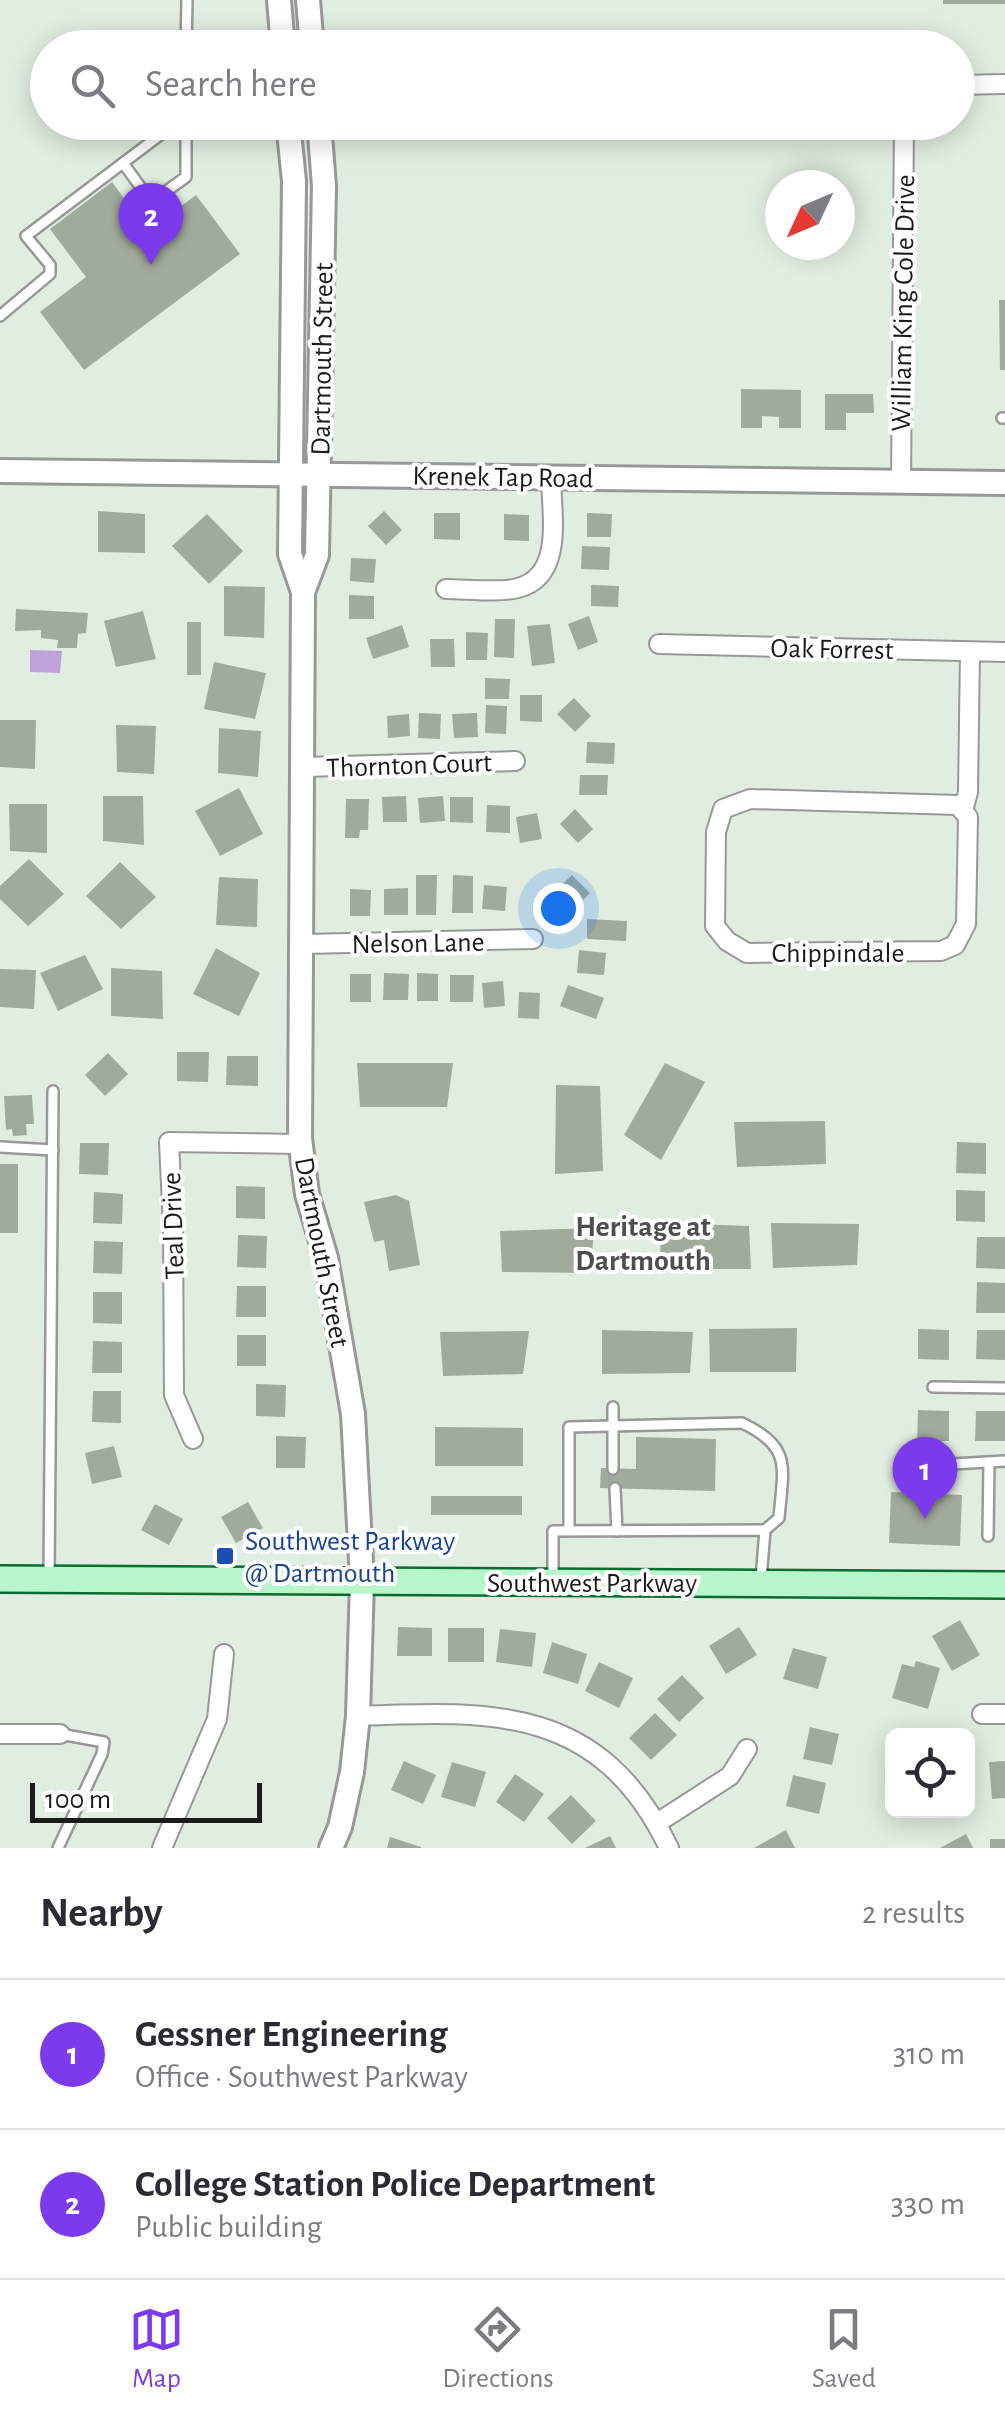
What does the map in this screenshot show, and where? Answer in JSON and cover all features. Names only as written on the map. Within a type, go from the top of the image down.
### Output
[{"type":"main road","name":"Southwest Parkway","points":[[0,1579],[1005,1585]]},
{"type":"street","points":[[279,0],[281,30]]},
{"type":"street","points":[[308,0],[310,30]]},
{"type":"street","points":[[975,84],[1005,84]]},
{"type":"street","name":"Dartmouth Street","points":[[290,140],[294,181],[290,554],[303,592],[301,1144],[353,1414],[362,1581],[358,1716],[352,1772],[340,1827],[331,1848]]},
{"type":"street","name":"Dartmouth Street","points":[[303,592],[317,555],[324,186],[320,140]]},
{"type":"street","name":"William King Cole Drive","points":[[900,484],[904,140]]},
{"type":"street","name":"Krenek Tap Road","points":[[0,471],[1005,483]]},
{"type":"street","points":[[446,589],[518,588],[538,577],[551,560],[551,476]]},
{"type":"street","name":"Oak Forrest","points":[[659,644],[1005,652]]},
{"type":"street","name":"Chippindale","points":[[963,811],[968,792],[970,652]]},
{"type":"street","name":"Thornton Court","points":[[303,768],[515,761]]},
{"type":"street","name":"Chippindale","points":[[750,799],[919,802],[958,805],[963,811],[968,817],[966,924],[956,945],[941,951],[747,953],[727,942],[715,926],[716,832],[724,809],[750,799]]},
{"type":"street","name":"Nelson Lane","points":[[302,944],[533,939]]},
{"type":"street","name":"Teal Drive","points":[[193,1439],[174,1395],[168,1142],[301,1144]]},
{"type":"street","points":[[162,1848],[217,1719],[224,1654]]},
{"type":"street","points":[[358,1716],[448,1712],[505,1717],[540,1725],[578,1743],[610,1765],[635,1789],[669,1848]]},
{"type":"street","points":[[982,1714],[1005,1714]]},
{"type":"street","points":[[0,1734],[60,1734]]},
{"type":"street","points":[[657,1823],[730,1776],[746,1749]]},
{"type":"lane","points":[[186,30],[187,0]]},
{"type":"lane","points":[[0,316],[50,274],[50,265],[26,236],[153,140]]},
{"type":"lane","points":[[123,163],[144,192],[161,195],[186,177],[186,140]]},
{"type":"lane","points":[[49,1579],[53,1091]]},
{"type":"lane","points":[[0,1147],[53,1150]]},
{"type":"lane","points":[[933,1388],[1005,1388]]},
{"type":"lane","points":[[613,1407],[613,1469]]},
{"type":"lane","points":[[554,1582],[554,1531],[765,1530],[779,1518],[783,1461],[767,1435],[742,1423],[569,1427],[569,1530]]},
{"type":"lane","points":[[918,1466],[1005,1461]]},
{"type":"lane","points":[[988,1536],[989,1462]]},
{"type":"lane","points":[[615,1488],[616,1530]]},
{"type":"lane","points":[[761,1584],[765,1530]]},
{"type":"lane","points":[[58,1848],[104,1742],[60,1734]]},
{"type":"shaded area","points":[[30,650],[62,651],[60,673],[30,672]]},
{"type":"building","points":[[943,0],[1005,0],[1005,4],[943,4]]},
{"type":"building","points":[[112,182],[148,231],[196,195],[240,254],[84,370],[40,312],[86,277],[50,229]]},
{"type":"building","points":[[999,300],[1005,300],[1005,370],[1000,370]]},
{"type":"building","points":[[741,389],[801,390],[801,428],[779,428],[779,417],[762,416],[762,428],[741,428]]},
{"type":"building","points":[[825,394],[873,394],[874,413],[846,413],[846,430],[825,430]]},
{"type":"building","points":[[98,511],[145,514],[145,553],[98,552]]},
{"type":"building","points":[[384,511],[402,530],[386,545],[368,526]]},
{"type":"building","points":[[434,513],[460,513],[460,540],[434,539]]},
{"type":"building","points":[[587,513],[612,514],[611,537],[587,537]]},
{"type":"building","points":[[207,514],[243,551],[209,584],[172,546]]},
{"type":"building","points":[[504,514],[529,515],[529,541],[504,540]]},
{"type":"building","points":[[582,546],[610,547],[609,570],[581,569]]},
{"type":"building","points":[[351,558],[376,559],[374,583],[350,581]]},
{"type":"building","points":[[591,585],[619,586],[618,607],[591,606]]},
{"type":"building","points":[[224,586],[265,587],[264,638],[224,636]]},
{"type":"building","points":[[349,595],[374,596],[374,619],[349,619]]},
{"type":"building","points":[[16,609],[88,613],[86,633],[78,634],[77,648],[57,648],[58,640],[41,638],[41,630],[15,631]]},
{"type":"building","points":[[143,611],[156,659],[116,667],[104,621]]},
{"type":"building","points":[[589,616],[598,642],[578,650],[568,624]]},
{"type":"building","points":[[495,619],[515,619],[514,658],[494,657]]},
{"type":"building","points":[[187,622],[201,622],[201,675],[187,675]]},
{"type":"building","points":[[550,624],[555,663],[532,666],[527,626]]},
{"type":"building","points":[[402,625],[409,647],[373,659],[366,638]]},
{"type":"building","points":[[466,632],[488,633],[487,660],[466,660]]},
{"type":"building","points":[[430,639],[454,639],[455,667],[431,667]]},
{"type":"building","points":[[214,662],[266,673],[255,719],[204,709]]},
{"type":"building","points":[[485,678],[510,679],[509,699],[485,699]]},
{"type":"building","points":[[520,695],[542,695],[542,722],[520,721]]},
{"type":"building","points":[[574,698],[591,716],[575,732],[557,714]]},
{"type":"building","points":[[486,705],[507,706],[506,734],[485,733]]},
{"type":"building","points":[[419,713],[441,714],[440,739],[418,738]]},
{"type":"building","points":[[477,713],[478,737],[454,738],[452,714]]},
{"type":"building","points":[[409,714],[410,736],[388,738],[387,716]]},
{"type":"building","points":[[0,720],[36,720],[35,769],[0,767]]},
{"type":"building","points":[[116,725],[156,726],[154,774],[117,772]]},
{"type":"building","points":[[219,728],[261,731],[258,777],[218,773]]},
{"type":"building","points":[[587,742],[615,743],[614,764],[586,763]]},
{"type":"building","points":[[580,775],[608,775],[607,795],[579,795]]},
{"type":"building","points":[[239,788],[263,834],[220,856],[195,811]]},
{"type":"building","points":[[103,796],[143,796],[144,845],[103,841]]},
{"type":"building","points":[[406,796],[407,822],[383,822],[382,797]]},
{"type":"building","points":[[443,796],[445,821],[420,823],[418,798]]},
{"type":"building","points":[[450,797],[473,797],[473,823],[450,822]]},
{"type":"building","points":[[346,799],[369,799],[368,830],[360,830],[359,838],[345,838]]},
{"type":"building","points":[[9,804],[47,804],[47,853],[10,851]]},
{"type":"building","points":[[487,805],[510,806],[510,833],[486,832]]},
{"type":"building","points":[[575,809],[593,829],[578,843],[560,824]]},
{"type":"building","points":[[537,813],[542,839],[520,843],[516,817]]},
{"type":"building","points":[[29,859],[64,894],[28,926],[0,899],[0,886]]},
{"type":"building","points":[[120,862],[156,897],[121,929],[86,896]]},
{"type":"building","points":[[416,875],[437,875],[436,915],[416,915]]},
{"type":"building","points":[[453,875],[473,876],[473,913],[452,913]]},
{"type":"building","points":[[572,875],[590,893],[573,910],[555,891]]},
{"type":"building","points":[[219,877],[258,879],[257,927],[216,925]]},
{"type":"building","points":[[484,885],[507,887],[505,911],[482,909]]},
{"type":"building","points":[[408,888],[408,915],[384,915],[384,889]]},
{"type":"building","points":[[350,889],[371,890],[370,916],[350,916]]},
{"type":"building","points":[[587,919],[627,921],[626,941],[587,939]]},
{"type":"building","points":[[216,948],[260,973],[239,1016],[193,994]]},
{"type":"building","points":[[579,950],[606,953],[604,975],[577,973]]},
{"type":"building","points":[[85,955],[103,989],[58,1011],[40,973]]},
{"type":"building","points":[[111,968],[162,971],[163,1019],[111,1016]]},
{"type":"building","points":[[0,969],[36,970],[34,1009],[0,1007]]},
{"type":"building","points":[[384,973],[409,974],[408,1000],[383,1000]]},
{"type":"building","points":[[417,973],[438,974],[438,1001],[417,1001]]},
{"type":"building","points":[[350,974],[371,974],[371,1002],[350,1002]]},
{"type":"building","points":[[450,975],[474,975],[473,1002],[450,1002]]},
{"type":"building","points":[[503,981],[505,1006],[484,1008],[482,983]]},
{"type":"building","points":[[568,985],[604,998],[596,1019],[560,1006]]},
{"type":"building","points":[[519,992],[540,993],[539,1019],[518,1018]]},
{"type":"building","points":[[177,1052],[209,1052],[208,1082],[177,1081]]},
{"type":"building","points":[[108,1053],[128,1074],[105,1096],[85,1075]]},
{"type":"building","points":[[227,1056],[258,1056],[258,1086],[226,1085]]},
{"type":"building","points":[[357,1063],[453,1063],[447,1107],[360,1107]]},
{"type":"building","points":[[665,1063],[705,1082],[661,1160],[624,1135]]},
{"type":"building","points":[[556,1085],[600,1086],[603,1171],[555,1174]]},
{"type":"building","points":[[32,1095],[34,1124],[26,1124],[27,1135],[13,1136],[12,1129],[6,1130],[4,1096]]},
{"type":"building","points":[[825,1121],[826,1164],[737,1167],[734,1122]]},
{"type":"building","points":[[957,1142],[986,1143],[986,1174],[956,1173]]},
{"type":"building","points":[[80,1143],[109,1143],[108,1175],[79,1174]]},
{"type":"building","points":[[0,1164],[18,1164],[18,1233],[0,1233]]},
{"type":"building","points":[[236,1186],[265,1187],[265,1219],[236,1218]]},
{"type":"building","points":[[956,1190],[985,1191],[985,1222],[956,1221]]},
{"type":"building","points":[[94,1192],[123,1194],[122,1224],[93,1223]]},
{"type":"building","points":[[396,1195],[409,1201],[420,1265],[389,1271],[384,1240],[374,1242],[364,1202]]},
{"type":"building","points":[[662,1223],[749,1226],[751,1269],[659,1269]]},
{"type":"building","points":[[771,1223],[859,1224],[857,1265],[773,1268]]},
{"type":"building","points":[[594,1228],[591,1273],[502,1272],[500,1231]]},
{"type":"building","points":[[238,1235],[267,1236],[266,1268],[237,1267]]},
{"type":"building","points":[[977,1237],[1005,1237],[1005,1269],[976,1268]]},
{"type":"building","points":[[94,1241],[123,1242],[122,1274],[93,1273]]},
{"type":"building","points":[[977,1282],[1005,1283],[1005,1313],[976,1313]]},
{"type":"building","points":[[237,1286],[266,1286],[266,1317],[236,1317]]},
{"type":"building","points":[[93,1292],[122,1292],[122,1324],[93,1323]]},
{"type":"building","points":[[797,1328],[796,1372],[710,1372],[709,1329]]},
{"type":"building","points":[[918,1329],[949,1330],[949,1360],[918,1359]]},
{"type":"building","points":[[602,1330],[693,1332],[690,1373],[602,1374]]},
{"type":"building","points":[[977,1330],[1005,1330],[1005,1360],[976,1359]]},
{"type":"building","points":[[529,1331],[523,1374],[443,1376],[440,1332]]},
{"type":"building","points":[[237,1335],[266,1335],[266,1366],[237,1366]]},
{"type":"building","points":[[93,1341],[122,1342],[122,1373],[92,1373]]},
{"type":"building","points":[[256,1384],[286,1385],[285,1417],[256,1416]]},
{"type":"building","points":[[93,1391],[121,1391],[121,1423],[92,1422]]},
{"type":"building","points":[[918,1410],[949,1411],[949,1441],[917,1441]]},
{"type":"building","points":[[976,1411],[1005,1411],[1005,1441],[975,1441]]},
{"type":"building","points":[[435,1427],[523,1428],[523,1466],[435,1466]]},
{"type":"building","points":[[276,1436],[306,1437],[305,1468],[276,1468]]},
{"type":"building","points":[[636,1437],[716,1439],[715,1491],[600,1488],[601,1468],[636,1469]]},
{"type":"building","points":[[114,1446],[122,1477],[92,1484],[85,1453]]},
{"type":"building","points":[[891,1492],[962,1495],[960,1546],[889,1543]]},
{"type":"building","points":[[431,1496],[522,1496],[522,1515],[431,1515]]},
{"type":"building","points":[[248,1502],[263,1528],[236,1543],[221,1517]]},
{"type":"building","points":[[155,1504],[183,1519],[169,1545],[141,1530]]},
{"type":"building","points":[[960,1620],[980,1655],[952,1671],[932,1636]]},
{"type":"building","points":[[398,1627],[432,1628],[432,1656],[397,1656]]},
{"type":"building","points":[[739,1627],[757,1655],[726,1674],[709,1646]]},
{"type":"building","points":[[448,1628],[484,1628],[484,1662],[448,1662]]},
{"type":"building","points":[[500,1629],[536,1633],[532,1667],[496,1662]]},
{"type":"building","points":[[552,1642],[587,1654],[578,1684],[543,1673]]},
{"type":"building","points":[[793,1648],[827,1657],[818,1689],[783,1679]]},
{"type":"building","points":[[916,1661],[940,1668],[928,1709],[892,1698],[902,1664],[914,1667]]},
{"type":"building","points":[[599,1662],[633,1678],[619,1708],[585,1691]]},
{"type":"building","points":[[682,1675],[704,1698],[679,1722],[657,1699]]},
{"type":"building","points":[[655,1713],[677,1735],[651,1760],[629,1738]]},
{"type":"building","points":[[810,1727],[839,1734],[832,1765],[803,1759]]},
{"type":"building","points":[[404,1761],[436,1775],[423,1804],[391,1790]]},
{"type":"building","points":[[1005,1761],[1005,1798],[992,1799],[989,1762]]},
{"type":"building","points":[[452,1762],[486,1772],[475,1807],[441,1797]]},
{"type":"building","points":[[515,1774],[544,1794],[524,1822],[496,1802]]},
{"type":"building","points":[[793,1775],[826,1783],[819,1814],[786,1806]]},
{"type":"building","points":[[571,1795],[596,1821],[572,1844],[547,1818]]},
{"type":"building","points":[[786,1830],[795,1848],[754,1848]]},
{"type":"building","points":[[966,1834],[973,1848],[940,1848]]},
{"type":"building","points":[[610,1836],[616,1848],[585,1848]]},
{"type":"building","points":[[390,1837],[421,1847],[421,1848],[387,1848]]},
{"type":"building","points":[[990,1839],[1005,1839],[1005,1848],[990,1848]]},
{"type":"place","name":"College Station Police Department","points":[[151,265]]},
{"type":"place","name":"Gessner Engineering","points":[[925,1519]]},
{"type":"place","name":"Southwest Parkway @ Dartmouth","points":[[225,1556]]},
{"type":"district","name":"Heritage at Dartmouth","points":[[643,1243]]}]
